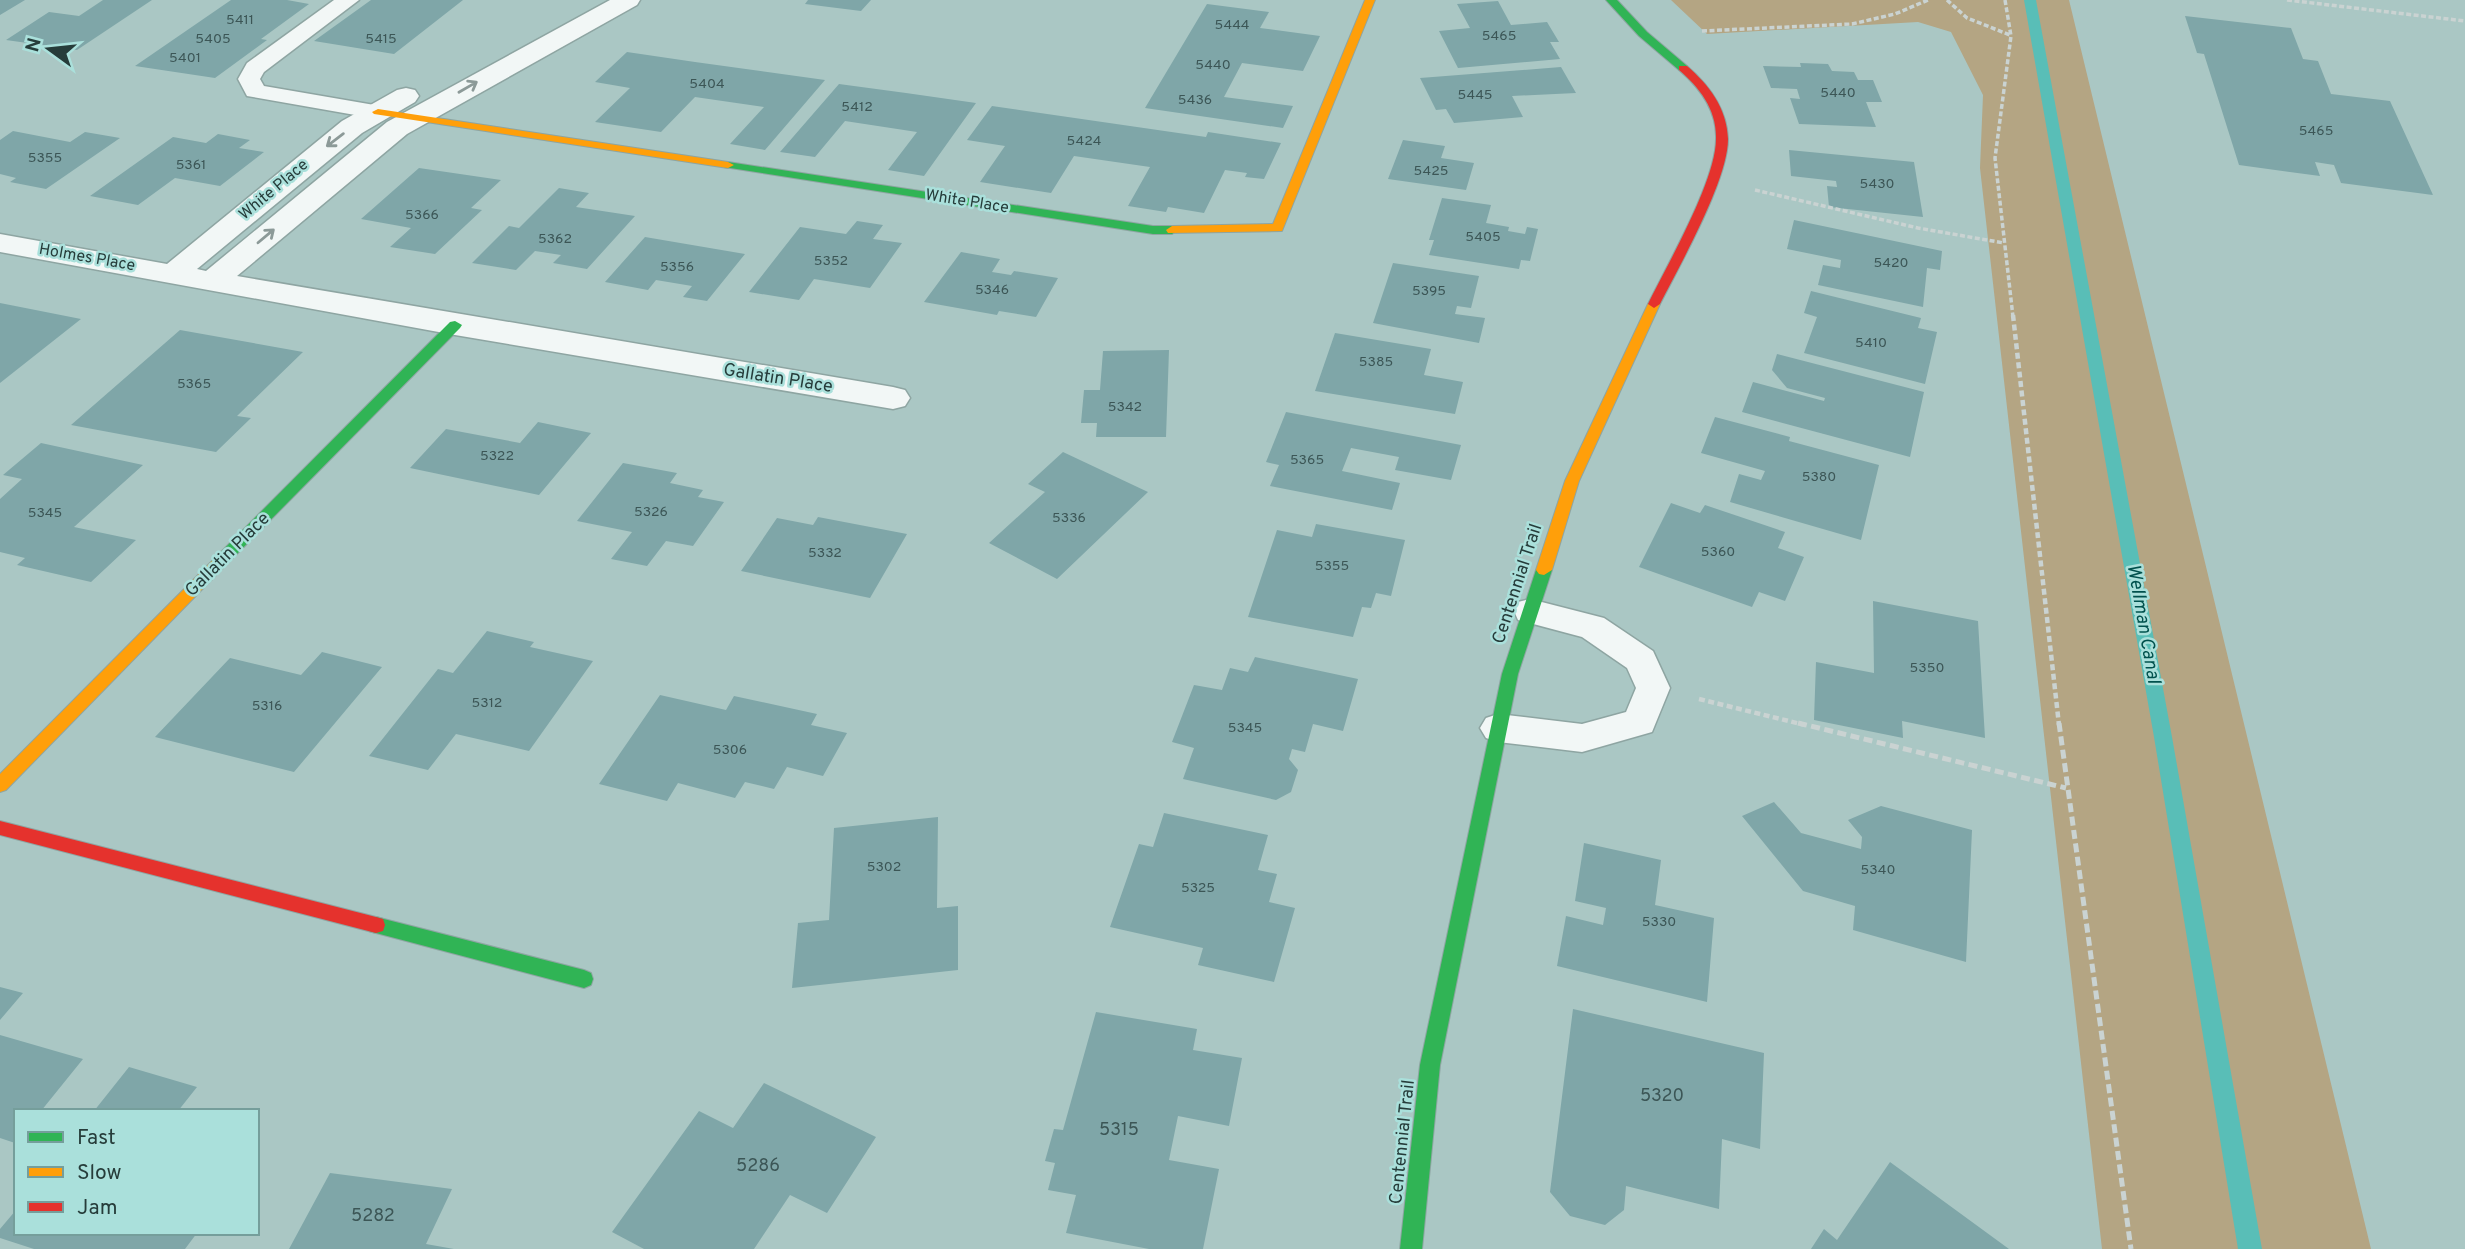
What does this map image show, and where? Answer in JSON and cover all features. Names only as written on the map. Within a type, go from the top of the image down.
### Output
[{"type":"street","name":"White Place","points":[[174,273],[352,127],[587,0]]},
{"type":"street","name":"White Place","points":[[214,280],[359,158],[415,118],[628,0]]},
{"type":"street","name":"White Place","points":[[379,112],[1153,230],[1278,228],[1370,0]]},
{"type":"street","name":"Centennial Trail","points":[[1411,1249],[1430,1065],[1510,674],[1572,481],[1712,180],[1722,142],[1712,99],[1705,86],[1643,34],[1611,0]]},
{"type":"street","name":"Holmes Place","points":[[0,243],[174,273]]},
{"type":"street","name":"Gallatin Place","points":[[174,273],[455,325],[893,398]]},
{"type":"street","name":"Gallatin Place","points":[[0,785],[455,325]]},
{"type":"street","points":[[0,828],[584,979]]},
{"type":"lane","points":[[348,0],[255,68],[249,79],[255,91],[379,112]]},
{"type":"lane","points":[[1498,727],[1582,738],[1640,722],[1653,688],[1641,660],[1592,627],[1530,611]]},
{"type":"path","points":[[1643,34],[1853,24],[1895,14],[1928,0]]},
{"type":"path","points":[[1947,0],[1969,20],[2011,36]]},
{"type":"path","points":[[2005,0],[2011,36],[1995,158],[2066,788],[2131,1249]]},
{"type":"path","points":[[2287,0],[2465,21]]},
{"type":"path","points":[[1712,180],[1918,228],[2004,243]]},
{"type":"path","points":[[1653,688],[2066,788]]},
{"type":"shaded area","points":[[1671,0],[2069,0],[2371,1249],[2102,1249],[1980,168],[1983,95],[1951,32],[1918,22],[1707,34]]},
{"type":"building","points":[[0,0],[25,0],[0,15]]},
{"type":"building","points":[[103,0],[152,0],[77,50],[6,40],[49,12],[79,16]]},
{"type":"building","points":[[231,0],[287,0],[309,4],[261,39],[267,40],[215,78],[135,66]]},
{"type":"building","points":[[371,0],[463,0],[394,54],[314,41]]},
{"type":"building","points":[[808,0],[871,0],[861,11],[805,4]]},
{"type":"building","points":[[1498,1],[1511,25],[1547,22],[1559,42],[1550,42],[1560,59],[1458,68],[1439,31],[1470,28],[1457,4]]},
{"type":"building","points":[[1207,4],[1269,12],[1260,28],[1320,36],[1303,71],[1242,63],[1224,97],[1293,106],[1283,128],[1145,108]]},
{"type":"building","points":[[2185,16],[2291,28],[2303,59],[2318,61],[2331,94],[2390,101],[2433,195],[2341,183],[2334,165],[2315,162],[2320,176],[2239,165],[2204,54],[2197,53]]},
{"type":"building","points":[[627,52],[825,80],[765,150],[730,144],[764,107],[695,97],[661,132],[595,122],[630,88],[595,82]]},
{"type":"building","points":[[1800,63],[1828,64],[1832,71],[1854,72],[1858,80],[1873,80],[1882,102],[1866,102],[1876,127],[1799,124],[1790,98],[1800,99],[1797,89],[1771,88],[1763,66],[1801,67]]},
{"type":"building","points":[[1561,67],[1576,93],[1512,96],[1523,117],[1454,123],[1446,109],[1436,110],[1420,78]]},
{"type":"building","points":[[839,84],[976,103],[924,176],[888,170],[917,132],[845,121],[815,157],[780,152]]},
{"type":"building","points":[[992,106],[1206,137],[1208,132],[1281,143],[1264,179],[1245,177],[1247,173],[1225,170],[1204,213],[1168,207],[1166,212],[1128,206],[1150,167],[1074,156],[1051,193],[980,182],[1005,146],[967,140]]},
{"type":"building","points":[[13,131],[70,142],[85,132],[120,138],[46,189],[10,182],[16,178],[0,174],[0,140]]},
{"type":"building","points":[[218,134],[250,140],[239,148],[264,152],[220,186],[175,178],[138,205],[90,196],[173,137],[206,143]]},
{"type":"building","points":[[1403,140],[1445,146],[1441,158],[1474,163],[1466,190],[1388,179]]},
{"type":"building","points":[[1789,150],[1914,162],[1923,217],[1829,207],[1827,186],[1837,187],[1836,181],[1791,176]]},
{"type":"building","points":[[419,168],[501,180],[471,208],[482,210],[435,254],[390,247],[411,228],[361,219]]},
{"type":"building","points":[[559,188],[589,193],[576,207],[635,216],[587,269],[553,263],[561,255],[535,251],[516,270],[472,263],[509,226],[519,228]]},
{"type":"building","points":[[1442,198],[1491,205],[1486,223],[1509,227],[1508,231],[1525,234],[1527,227],[1538,229],[1530,261],[1521,260],[1519,269],[1429,255],[1434,240],[1429,240]]},
{"type":"building","points":[[1794,220],[1942,251],[1940,270],[1927,268],[1923,307],[1818,285],[1823,265],[1840,268],[1841,260],[1787,249]]},
{"type":"building","points":[[857,221],[883,225],[873,239],[902,243],[870,288],[814,279],[799,300],[749,292],[800,227],[846,234]]},
{"type":"building","points":[[645,237],[745,254],[707,301],[683,297],[692,286],[656,280],[648,290],[605,282]]},
{"type":"building","points":[[961,252],[1000,259],[992,272],[1011,275],[1014,271],[1058,278],[1036,317],[999,311],[997,315],[924,302]]},
{"type":"building","points":[[1393,263],[1479,276],[1471,308],[1457,306],[1455,314],[1485,318],[1479,343],[1373,323]]},
{"type":"building","points":[[1811,291],[1921,318],[1918,328],[1937,332],[1925,384],[1804,353],[1817,317],[1804,313]]},
{"type":"building","points":[[0,303],[81,319],[0,383]]},
{"type":"building","points":[[180,330],[303,352],[237,416],[251,418],[216,452],[71,425]]},
{"type":"building","points":[[1335,333],[1431,349],[1424,375],[1463,382],[1455,414],[1315,391]]},
{"type":"building","points":[[1169,350],[1166,437],[1096,437],[1097,423],[1081,423],[1084,390],[1100,390],[1103,351]]},
{"type":"building","points":[[1777,354],[1924,392],[1910,457],[1742,412],[1753,382],[1824,401],[1825,398],[1787,388],[1772,370]]},
{"type":"building","points":[[1286,412],[1461,445],[1451,480],[1395,470],[1399,457],[1351,448],[1342,471],[1400,483],[1392,510],[1270,486],[1279,465],[1266,462]]},
{"type":"building","points":[[1715,417],[1790,437],[1789,441],[1879,465],[1861,540],[1730,502],[1739,474],[1761,480],[1765,471],[1701,453]]},
{"type":"building","points":[[538,422],[591,433],[539,495],[410,468],[446,429],[520,443]]},
{"type":"building","points":[[41,443],[143,465],[74,527],[136,540],[91,582],[17,565],[25,558],[0,552],[0,499],[22,479],[3,475]]},
{"type":"building","points":[[1063,452],[1148,492],[1057,579],[989,543],[1045,492],[1028,484]]},
{"type":"building","points":[[623,463],[677,473],[670,483],[703,490],[698,497],[724,502],[693,546],[666,541],[647,566],[611,559],[632,532],[577,521]]},
{"type":"building","points":[[1671,503],[1700,513],[1705,505],[1785,532],[1778,548],[1804,557],[1785,601],[1759,592],[1752,607],[1639,567]]},
{"type":"building","points":[[818,517],[907,534],[870,598],[741,571],[777,518],[813,525]]},
{"type":"building","points":[[1316,524],[1405,540],[1391,596],[1376,593],[1371,608],[1362,607],[1353,637],[1248,617],[1277,530],[1312,537]]},
{"type":"building","points":[[1873,601],[1978,621],[1985,738],[1902,721],[1903,738],[1814,720],[1816,662],[1874,673]]},
{"type":"building","points":[[487,631],[534,642],[530,647],[593,661],[529,751],[456,734],[428,770],[369,756],[438,669],[453,673]]},
{"type":"building","points":[[322,652],[382,667],[294,772],[155,737],[230,658],[301,675]]},
{"type":"building","points":[[1255,657],[1358,679],[1343,731],[1313,724],[1305,752],[1292,749],[1289,759],[1298,770],[1291,792],[1276,800],[1183,779],[1194,748],[1172,742],[1194,685],[1222,690],[1230,668],[1248,672]]},
{"type":"building","points":[[660,695],[726,710],[734,696],[817,714],[811,725],[847,733],[823,776],[787,767],[774,789],[745,782],[735,798],[678,783],[667,801],[599,784]]},
{"type":"building","points":[[1774,802],[1801,833],[1861,849],[1862,837],[1848,820],[1881,806],[1972,830],[1966,962],[1853,930],[1855,906],[1803,891],[1742,816]]},
{"type":"building","points":[[1164,813],[1268,835],[1258,870],[1277,874],[1269,902],[1295,908],[1274,982],[1198,965],[1203,948],[1110,927],[1139,844],[1153,847]]},
{"type":"building","points":[[938,817],[937,908],[958,906],[958,970],[792,988],[798,923],[829,920],[834,828]]},
{"type":"building","points":[[1584,843],[1661,860],[1655,905],[1714,918],[1707,1002],[1557,966],[1566,916],[1603,925],[1606,908],[1575,901]]},
{"type":"building","points":[[0,987],[23,993],[0,1020]]},
{"type":"building","points":[[1573,1009],[1764,1053],[1760,1149],[1722,1139],[1719,1209],[1626,1186],[1624,1210],[1605,1225],[1570,1216],[1550,1192]]},
{"type":"building","points":[[1096,1012],[1197,1029],[1193,1050],[1242,1058],[1229,1126],[1178,1116],[1169,1160],[1219,1169],[1203,1249],[1149,1249],[1066,1233],[1076,1195],[1048,1190],[1055,1163],[1045,1161],[1054,1129],[1063,1130]]},
{"type":"building","points":[[0,1035],[83,1059],[43,1109],[14,1109],[14,1143],[0,1138]]},
{"type":"building","points":[[129,1067],[197,1087],[180,1109],[96,1109]]},
{"type":"building","points":[[764,1083],[876,1137],[827,1213],[790,1195],[754,1249],[644,1249],[612,1232],[699,1111],[733,1128]]},
{"type":"building","points":[[1890,1162],[2009,1249],[1811,1249],[1824,1229],[1837,1240]]},
{"type":"building","points":[[330,1173],[452,1189],[426,1244],[454,1249],[289,1249]]},
{"type":"building","points":[[14,1212],[14,1235],[196,1235],[185,1249],[34,1249],[0,1238],[0,1229]]},
{"type":"waterway","name":"Wellman Canal","points":[[2030,0],[2163,737],[2250,1249]]},
{"type":"traffic: fast","points":[[1611,0],[1643,34],[1683,68]]},
{"type":"traffic: fast","points":[[728,165],[1153,230],[1172,230]]},
{"type":"traffic: fast","points":[[217,565],[455,325]]},
{"type":"traffic: fast","points":[[1411,1249],[1430,1065],[1510,674],[1544,570]]},
{"type":"traffic: fast","points":[[376,925],[584,979]]},
{"type":"traffic: slow","points":[[1172,230],[1278,228],[1370,0]]},
{"type":"traffic: slow","points":[[378,112],[728,165]]},
{"type":"traffic: slow","points":[[1544,570],[1572,481],[1654,304]]},
{"type":"traffic: slow","points":[[0,785],[217,565]]},
{"type":"traffic: jam","points":[[1654,304],[1705,197],[1720,155],[1722,140],[1719,118],[1711,99],[1683,68]]},
{"type":"traffic: jam","points":[[0,828],[376,925]]}]
